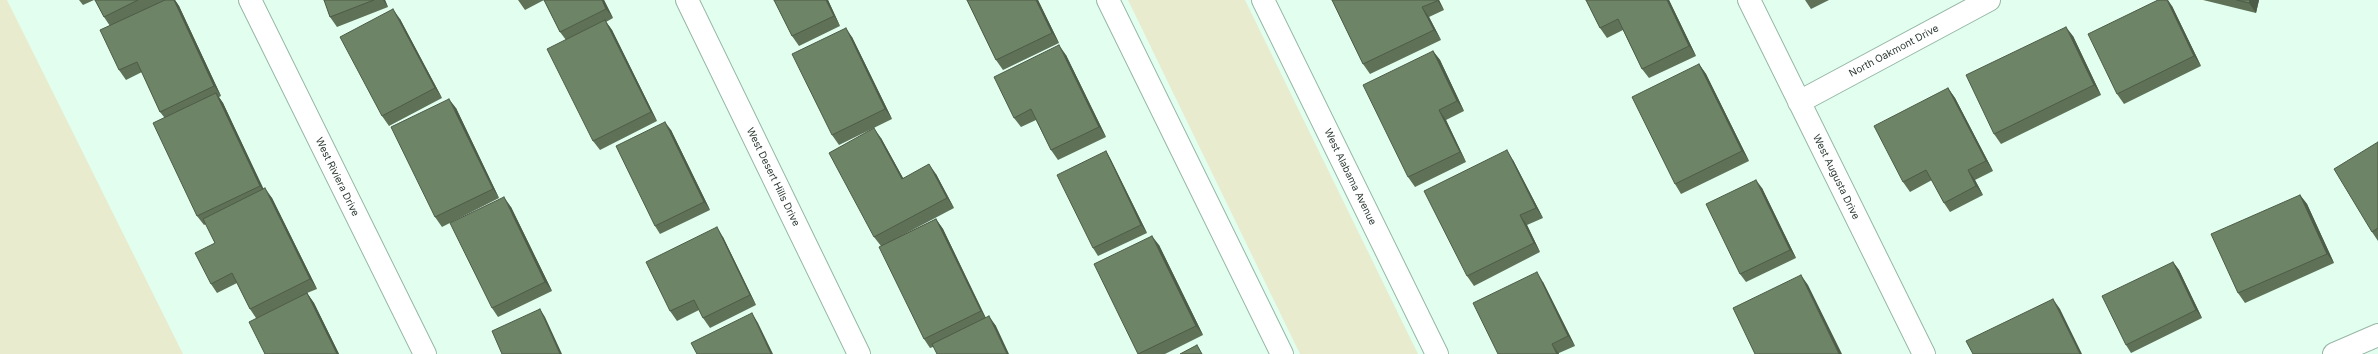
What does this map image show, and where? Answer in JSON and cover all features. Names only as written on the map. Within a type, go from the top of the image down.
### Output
[{"type":"street","name":"West Riviera Drive","points":[[250,0],[425,354]]},
{"type":"street","name":"West Desert Hills Drive","points":[[687,0],[859,354]]},
{"type":"street","points":[[1108,0],[1282,354]]},
{"type":"street","name":"West Alabama Avenue","points":[[1263,0],[1437,354]]},
{"type":"street","name":"West Augusta Drive","points":[[1749,0],[1924,354]]},
{"type":"street","name":"North Oakmont Drive","points":[[1799,102],[1989,0]]},
{"type":"street","points":[[2334,354],[2378,335]]},
{"type":"green space","points":[[0,0],[7,0],[183,354],[0,354]]},
{"type":"green space","points":[[1128,0],[1245,0],[1418,354],[1300,354]]},
{"type":"building","points":[[95,0],[138,0],[104,17]]},
{"type":"building","points":[[165,0],[174,0],[214,86],[160,112],[137,62],[119,70],[100,30]]},
{"type":"building","points":[[324,0],[374,0],[330,17]]},
{"type":"building","points":[[544,0],[602,0],[606,9],[560,32]]},
{"type":"building","points":[[774,0],[826,0],[834,16],[792,36]]},
{"type":"building","points":[[967,0],[1036,0],[1052,33],[996,60]]},
{"type":"building","points":[[1332,0],[1437,0],[1422,7],[1434,30],[1363,64]]},
{"type":"building","points":[[1586,0],[1667,0],[1689,46],[1642,69],[1618,19],[1600,28]]},
{"type":"building","points":[[2158,0],[2167,0],[2194,56],[2117,94],[2088,34]]},
{"type":"building","points":[[2237,0],[2250,0],[2249,3]]},
{"type":"building","points":[[393,9],[435,88],[382,116],[340,37]]},
{"type":"building","points":[[605,20],[651,112],[593,141],[547,49]]},
{"type":"building","points":[[2066,27],[2094,85],[1994,134],[1966,75]]},
{"type":"building","points":[[846,28],[885,109],[832,135],[792,54]]},
{"type":"building","points":[[1059,45],[1099,127],[1051,150],[1031,109],[1014,118],[994,77]]},
{"type":"building","points":[[1433,51],[1457,101],[1439,110],[1460,152],[1408,177],[1363,85]]},
{"type":"building","points":[[1699,64],[1742,151],[1675,184],[1632,97]]},
{"type":"building","points":[[1948,88],[1986,161],[1968,170],[1976,186],[1944,203],[1926,170],[1903,182],[1874,126]]},
{"type":"building","points":[[216,93],[260,186],[197,216],[153,123]]},
{"type":"building","points":[[449,99],[493,189],[435,217],[391,127]]},
{"type":"building","points":[[665,122],[704,202],[655,226],[616,146]]},
{"type":"building","points":[[874,128],[902,179],[929,164],[947,198],[874,237],[829,153]]},
{"type":"building","points":[[2378,142],[2378,228],[2372,232],[2334,169]]},
{"type":"building","points":[[1507,150],[1536,208],[1520,215],[1534,243],[1467,276],[1424,191]]},
{"type":"building","points":[[1106,151],[1141,225],[1093,248],[1057,175]]},
{"type":"building","points":[[1756,180],[1790,250],[1740,274],[1706,204]]},
{"type":"building","points":[[265,188],[310,279],[250,309],[232,273],[211,284],[195,253],[215,243],[203,219]]},
{"type":"building","points":[[2300,195],[2327,254],[2238,293],[2211,234]]},
{"type":"building","points":[[504,197],[545,282],[492,308],[450,223]]},
{"type":"building","points":[[936,219],[981,311],[924,339],[879,247]]},
{"type":"building","points":[[717,227],[750,295],[703,318],[694,300],[670,311],[646,262]]},
{"type":"building","points":[[1152,236],[1196,326],[1138,354],[1094,264]]},
{"type":"building","points":[[2173,262],[2196,310],[2126,345],[2102,296]]},
{"type":"building","points":[[1537,272],[1568,336],[1552,344],[1557,354],[1498,354],[1473,303]]},
{"type":"building","points":[[1801,275],[1839,354],[1755,354],[1733,308]]},
{"type":"building","points":[[307,293],[337,354],[265,354],[249,322]]},
{"type":"building","points":[[2053,299],[2080,354],[1973,354],[1966,341]]},
{"type":"building","points":[[540,309],[560,354],[502,354],[492,331]]},
{"type":"building","points":[[752,313],[771,354],[697,354],[691,343]]},
{"type":"building","points":[[989,316],[1007,354],[937,354],[932,344]]},
{"type":"building","points":[[1197,345],[1202,354],[1180,354]]}]
